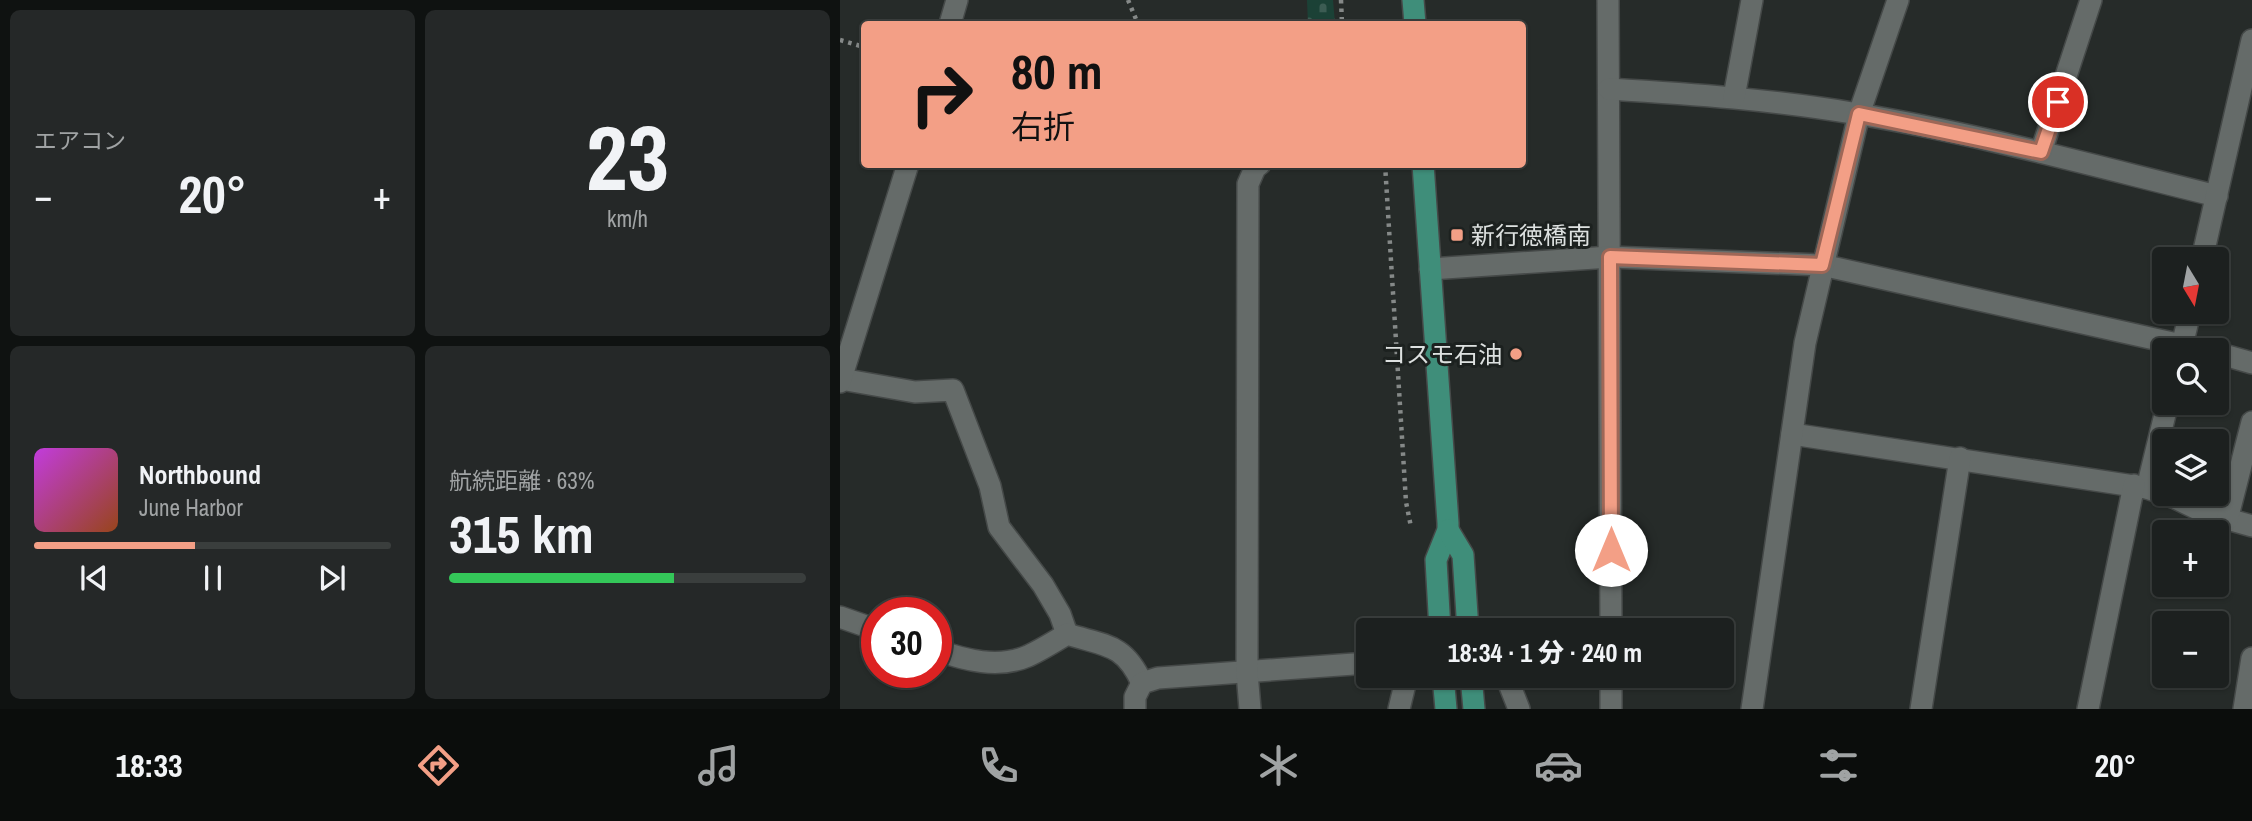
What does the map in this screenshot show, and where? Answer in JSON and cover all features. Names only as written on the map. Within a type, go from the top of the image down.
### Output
[{"type":"main road","points":[[1413,0],[1415,21]]},
{"type":"main road","points":[[1423,168],[1448,530],[1462,555],[1467,618]]},
{"type":"main road","points":[[1439,618],[1436,560],[1448,530]]},
{"type":"main road","points":[[1444,688],[1446,709]]},
{"type":"main road","points":[[1472,688],[1474,709]]},
{"type":"street","points":[[951,21],[957,0]]},
{"type":"street","points":[[1608,0],[1611,618]]},
{"type":"street","points":[[1734,97],[1752,0]]},
{"type":"street","points":[[1752,709],[1805,343],[1859,114],[1898,0]]},
{"type":"street","points":[[2041,152],[2091,0]]},
{"type":"street","points":[[2205,247],[2252,40]]},
{"type":"street","points":[[1609,89],[1734,97],[1859,114],[2041,152],[2217,196]]},
{"type":"street","points":[[907,168],[846,344],[840,380],[915,392],[953,390],[990,486],[999,527],[1042,584],[1067,635]]},
{"type":"street","points":[[1250,709],[1247,672],[1248,184],[1255,168]]},
{"type":"street","points":[[1430,269],[1610,257],[1822,265],[2152,340]]},
{"type":"street","points":[[2229,357],[2252,362]]},
{"type":"street","points":[[2088,709],[2141,486],[2164,415]]},
{"type":"street","points":[[1792,434],[2141,486],[2227,520],[2252,422]]},
{"type":"street","points":[[1921,709],[1960,458]]},
{"type":"street","points":[[2229,520],[2252,526]]},
{"type":"street","points":[[840,617],[861,624]]},
{"type":"street","points":[[952,655],[973,662],[1026,657],[1067,635],[1122,652],[1134,665],[1142,683]]},
{"type":"street","points":[[2244,709],[2252,658]]},
{"type":"street","points":[[1135,709],[1135,697],[1142,683],[1158,678],[1356,664]]},
{"type":"street","points":[[1399,709],[1404,688]]},
{"type":"street","points":[[1511,688],[1519,709]]},
{"type":"street","points":[[1611,688],[1611,709]]},
{"type":"path","points":[[1128,0],[1137,21]]},
{"type":"path","points":[[1341,0],[1342,21]]},
{"type":"path","points":[[840,40],[861,46]]},
{"type":"path","points":[[1385,168],[1406,502],[1411,527]]},
{"type":"green space","points":[[1307,0],[1333,0],[1335,21],[1308,21]]},
{"type":"place","name":"新行徳橋南","points":[[1457,235]]},
{"type":"place","name":"コスモ石油","points":[[1516,354]]},
{"type":"route","points":[[1611,550],[1610,257],[1822,265],[1859,114],[2041,152],[2058,102]]}]
